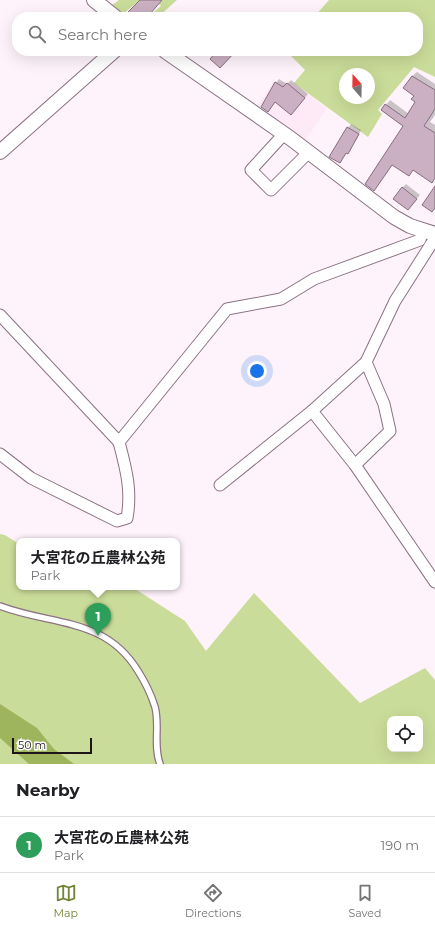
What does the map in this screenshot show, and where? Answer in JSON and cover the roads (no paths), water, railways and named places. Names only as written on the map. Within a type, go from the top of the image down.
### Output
[{"type":"street","points":[[94,0],[109,12]]},
{"type":"street","points":[[0,152],[108,56]]},
{"type":"street","points":[[172,56],[309,152],[394,217],[410,226],[429,232]]},
{"type":"street","points":[[284,134],[251,170],[271,190],[309,152]]},
{"type":"street","points":[[119,442],[227,309],[282,299],[314,279],[420,240],[429,232]]},
{"type":"street","points":[[220,485],[312,411],[366,362],[395,301],[435,238]]},
{"type":"street","points":[[0,315],[119,442],[129,480],[129,506],[127,518],[117,521],[31,478],[0,454]]},
{"type":"street","points":[[356,465],[390,431],[384,404],[366,362]]},
{"type":"street","points":[[312,411],[356,465],[435,582]]},
{"type":"lane","points":[[0,606],[14,611],[79,626],[97,632],[108,638],[124,651],[144,681],[155,707],[160,764]]},
{"type":"place","name":"大宮花の丘農林公苑","points":[[98,636]]}]
